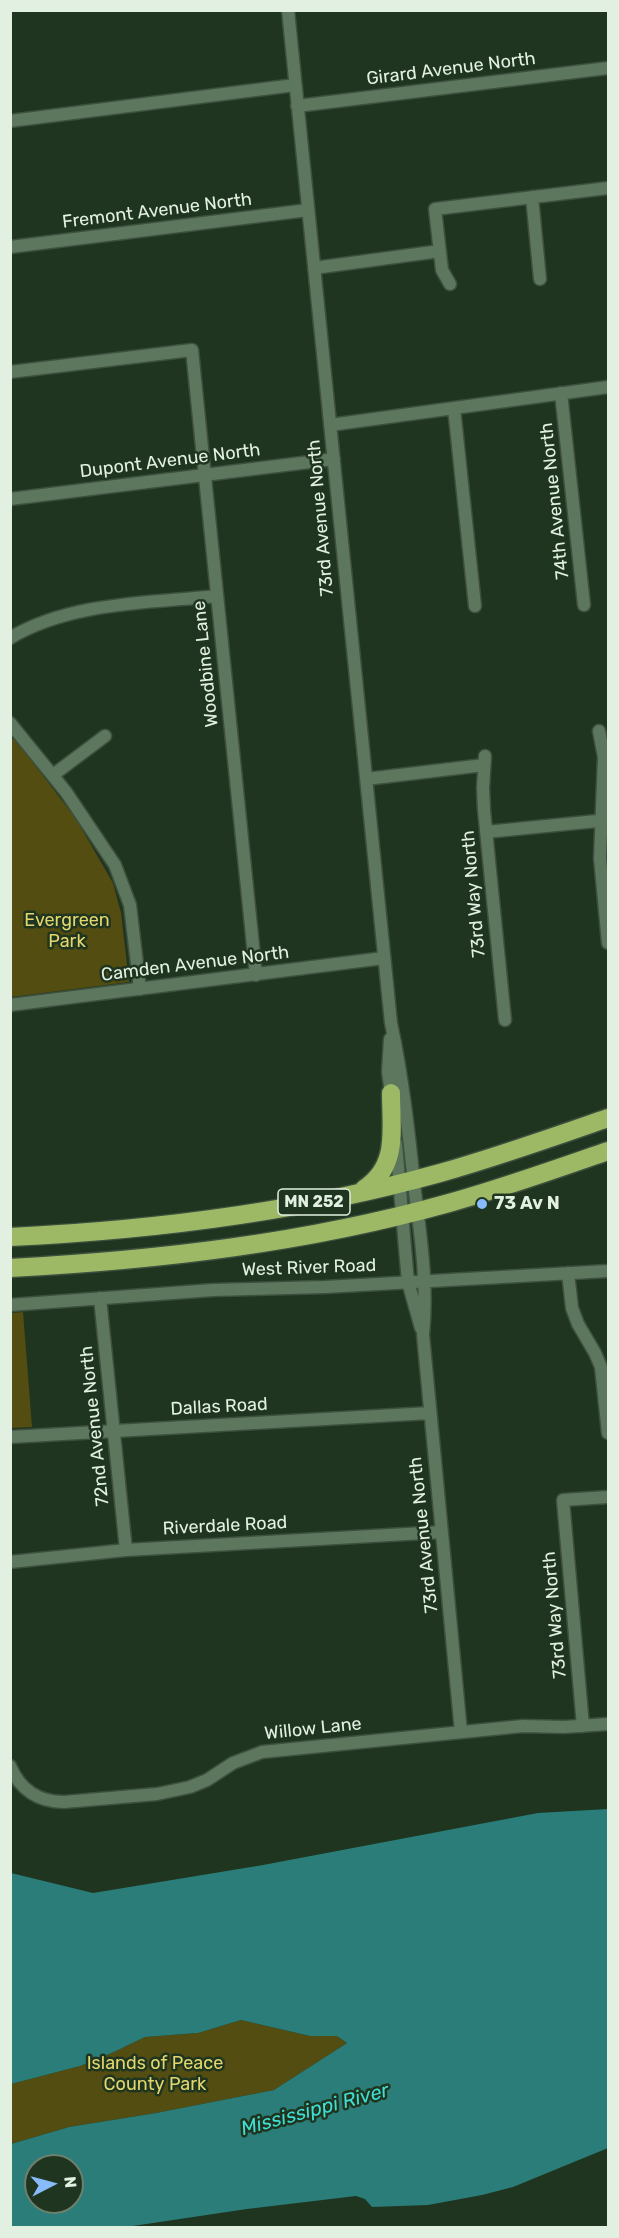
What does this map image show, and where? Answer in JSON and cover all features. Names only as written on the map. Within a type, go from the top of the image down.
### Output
[{"type":"highway","points":[[358,1193],[379,1178],[387,1164],[391,1138],[391,1093]]},
{"type":"highway","name":"MN 252","points":[[10,1238],[107,1232],[197,1222],[299,1206],[407,1181],[507,1153],[609,1118]]},
{"type":"highway","name":"MN 252","points":[[10,1268],[111,1262],[205,1252],[307,1236],[410,1213],[517,1183],[609,1151]]},
{"type":"street","name":"73rd Avenue North","points":[[288,10],[384,958],[391,1023],[400,1065],[410,1213],[424,1282],[423,1335],[461,1732]]},
{"type":"street","name":"Girard Avenue North","points":[[297,106],[609,68]]},
{"type":"street","points":[[10,121],[295,85]]},
{"type":"street","points":[[450,284],[442,270],[435,209],[609,188]]},
{"type":"street","points":[[532,197],[540,279]]},
{"type":"street","name":"Fremont Avenue North","points":[[10,247],[308,210]]},
{"type":"street","points":[[314,268],[440,252]]},
{"type":"street","name":"Woodbine Lane","points":[[10,372],[192,350],[256,975]]},
{"type":"street","points":[[330,425],[609,387]]},
{"type":"street","name":"74th Avenue North","points":[[561,393],[584,605]]},
{"type":"street","points":[[454,408],[475,606]]},
{"type":"street","name":"Dupont Avenue North","points":[[10,499],[334,459]]},
{"type":"street","points":[[10,638],[45,621],[70,613],[217,596]]},
{"type":"street","points":[[10,723],[53,775],[115,865],[130,906],[140,988]]},
{"type":"street","points":[[599,731],[604,757],[605,820],[600,858],[609,943]]},
{"type":"street","points":[[53,775],[105,736]]},
{"type":"street","name":"73rd Way North","points":[[366,779],[484,760],[486,832],[504,1020]]},
{"type":"street","points":[[486,832],[605,820]]},
{"type":"street","name":"Camden Avenue North","points":[[10,1005],[384,958]]},
{"type":"street","name":"73rd Avenue North","points":[[391,1023],[388,1059],[391,1093],[407,1181]]},
{"type":"street","name":"73rd Avenue North","points":[[410,1213],[408,1282],[423,1335]]},
{"type":"street","name":"West River Road","points":[[10,1305],[213,1290],[424,1282],[609,1270]]},
{"type":"street","points":[[568,1273],[570,1299],[575,1316],[601,1367],[609,1433]]},
{"type":"street","name":"72nd Avenue North","points":[[100,1298],[126,1550]]},
{"type":"street","name":"Dallas Road","points":[[10,1437],[430,1413]]},
{"type":"street","name":"73rd Way North","points":[[583,1726],[563,1500],[609,1497]]},
{"type":"street","name":"Riverdale Road","points":[[10,1562],[126,1550],[441,1532]]},
{"type":"street","name":"Willow Lane","points":[[10,1766],[28,1792],[51,1802],[64,1803],[157,1794],[190,1788],[233,1763],[262,1752],[530,1725],[609,1724]]},
{"type":"green space","name":"Evergreen Park","points":[[11,739],[15,739],[76,819],[113,883],[121,913],[129,982],[11,997]]},
{"type":"green space","points":[[23,1312],[32,1427],[11,1428],[11,1313]]},
{"type":"green space","name":"Islands of Peace County Park","points":[[241,2020],[310,2036],[337,2036],[347,2043],[274,2090],[69,2127],[11,2144],[11,2084],[80,2066],[145,2037],[198,2033]]},
{"type":"water","name":"Mississippi River","points":[[608,1809],[608,2148],[513,2187],[428,2205],[372,2207],[365,2199],[356,2196],[126,2227],[11,2227],[11,2144],[69,2127],[274,2090],[347,2043],[337,2036],[310,2036],[241,2020],[198,2033],[145,2037],[80,2066],[11,2084],[11,1873],[93,1893],[263,1865],[538,1813]]},
{"type":"place","name":"73 Av N","points":[[482,1204]]}]
